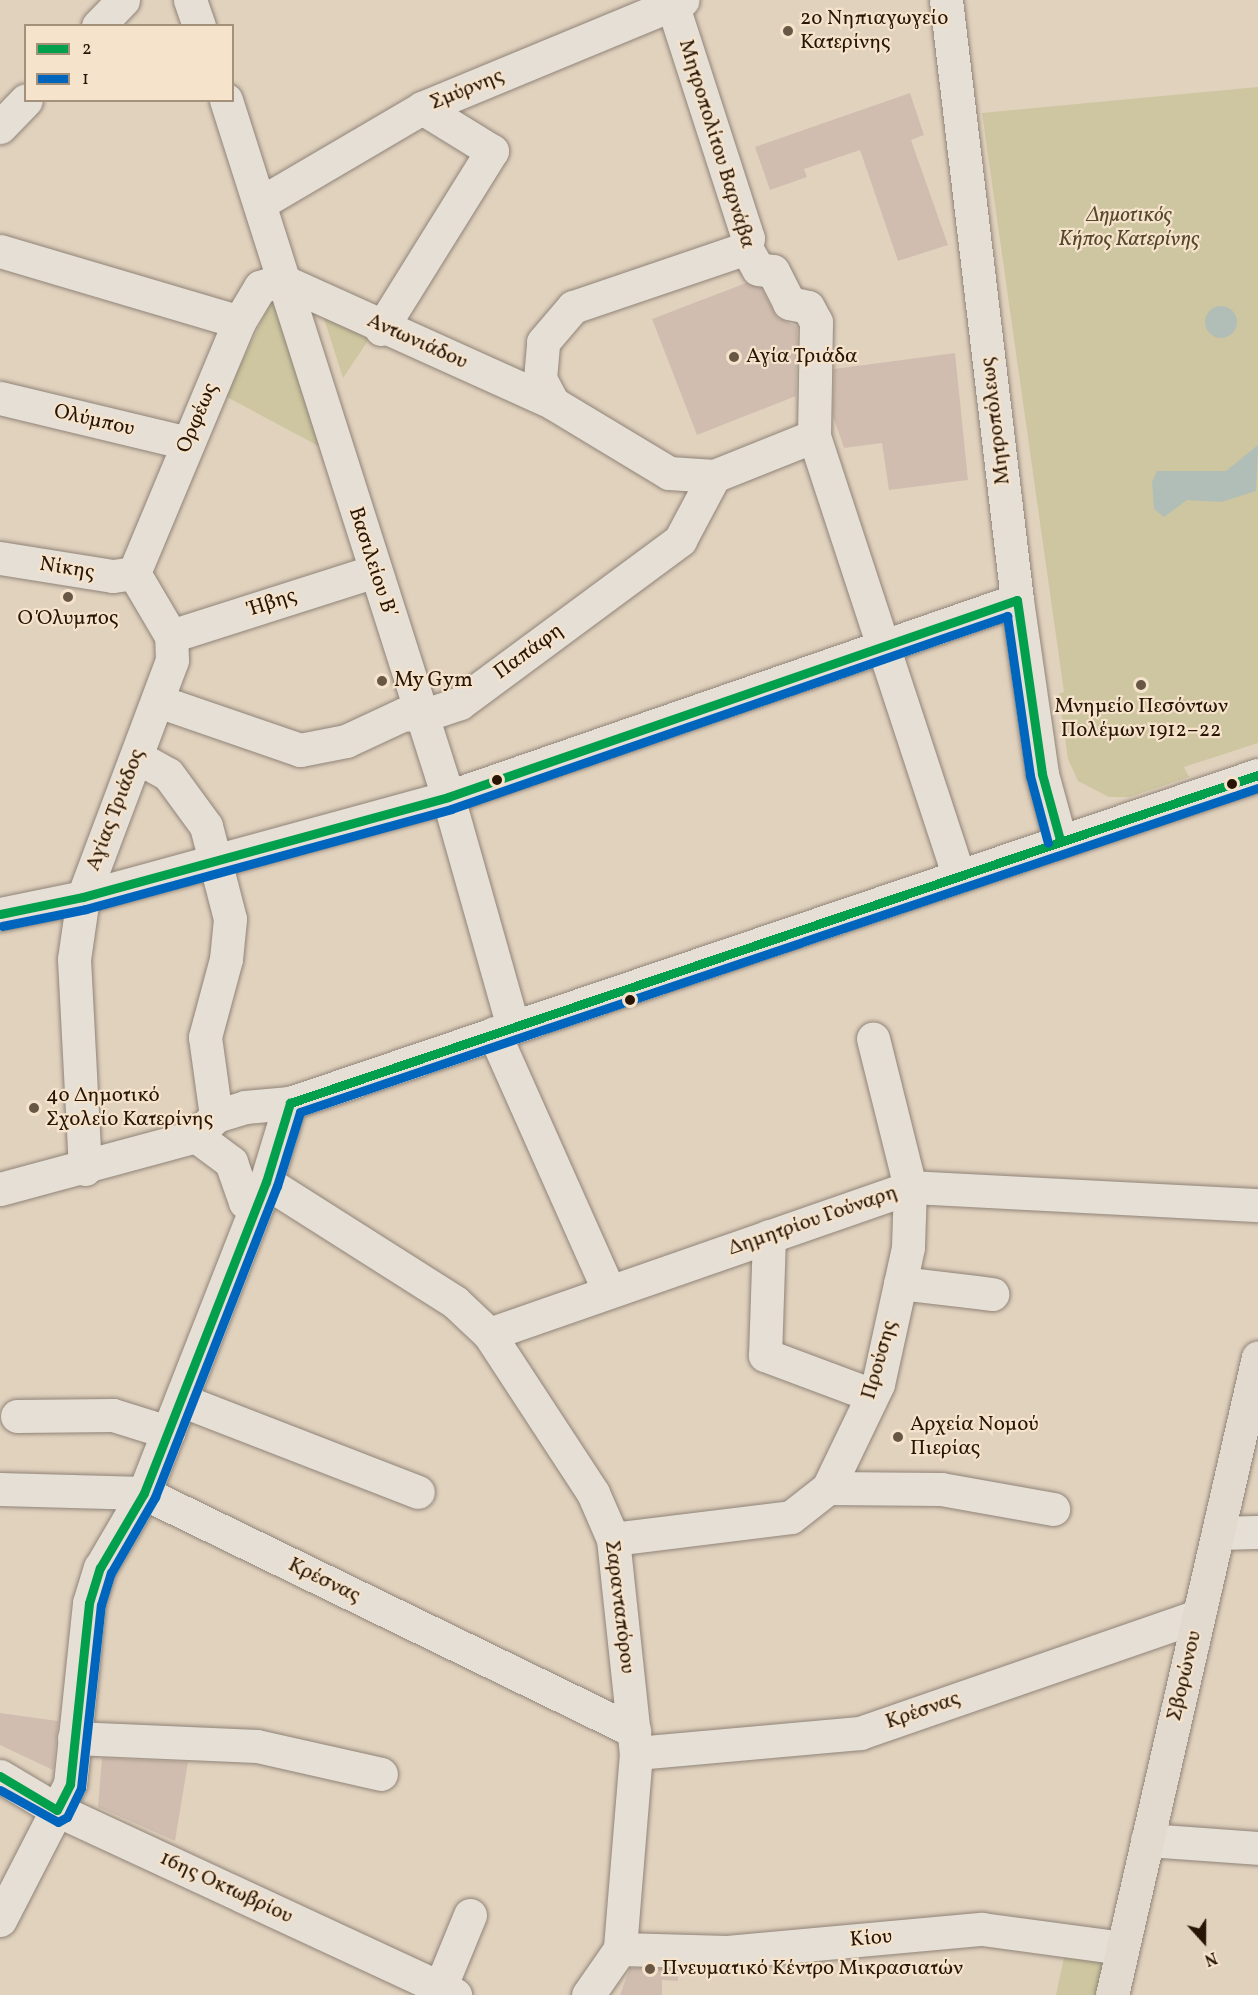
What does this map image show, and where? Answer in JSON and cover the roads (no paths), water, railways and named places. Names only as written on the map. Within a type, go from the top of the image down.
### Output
[{"type":"main road","name":"Σβορώνου","points":[[1112,1995],[1258,1358]]},
{"type":"street","points":[[100,24],[123,0]]},
{"type":"street","points":[[190,0],[198,24]]},
{"type":"street","name":"Μητροπόλεως","points":[[946,0],[1017,600],[1042,774],[1060,840]]},
{"type":"street","name":"Σμύρνης","points":[[262,202],[422,108],[676,2]]},
{"type":"street","name":"Μητροπολίτου Βαρνάβα","points":[[676,2],[748,238],[746,248],[758,269],[773,271],[789,303],[808,307],[816,322],[814,436],[885,646],[958,874]]},
{"type":"street","points":[[0,126],[24,102]]},
{"type":"street","name":"Βασιλείου Β΄","points":[[227,102],[262,202],[282,280],[448,797],[504,1030],[609,1291]]},
{"type":"street","points":[[381,329],[492,151],[422,108]]},
{"type":"street","points":[[553,403],[540,379],[543,342],[573,307],[746,248]]},
{"type":"street","points":[[0,251],[239,322]]},
{"type":"street","name":"Αντωνιάδου","points":[[282,280],[313,290],[381,329],[553,403],[669,472],[714,476]]},
{"type":"street","name":"Ορφέως","points":[[134,573],[239,322],[260,287],[282,280]]},
{"type":"street","name":"Ολύμπου","points":[[0,398],[188,443]]},
{"type":"street","points":[[714,476],[814,436]]},
{"type":"street","name":"Παπάφη","points":[[158,701],[300,750],[346,741],[404,714],[422,716],[460,703],[680,540],[714,476]]},
{"type":"street","name":"Νίκης","points":[[0,558],[113,576],[134,573]]},
{"type":"street","name":"Ήβης","points":[[171,636],[375,571]]},
{"type":"street","points":[[134,573],[171,636]]},
{"type":"street","points":[[0,914],[83,897],[448,797],[1017,600]]},
{"type":"street","name":"Αγίας Τριάδος","points":[[85,1169],[74,959],[83,897],[172,660],[171,636]]},
{"type":"street","points":[[137,757],[168,774],[188,795],[206,826],[230,919],[226,959],[205,1037],[206,1126]]},
{"type":"street","points":[[0,1189],[85,1169],[206,1126],[245,1107],[290,1103],[958,874],[1258,775]]},
{"type":"street","name":"Προύσης","points":[[614,1539],[791,1517],[828,1488],[872,1395],[900,1283],[910,1187],[873,1039]]},
{"type":"street","points":[[0,1920],[70,1784],[89,1604],[100,1568],[144,1493],[261,1194],[290,1103]]},
{"type":"street","name":"Σαρανταπόρου","points":[[206,1126],[231,1162],[245,1202],[261,1194],[455,1302],[489,1334],[593,1492],[614,1539],[635,1742],[620,1949]]},
{"type":"street","name":"Δημητρίου Γούναρη","points":[[489,1334],[910,1187],[1258,1205]]},
{"type":"street","points":[[769,1236],[765,1355],[872,1395]]},
{"type":"street","points":[[900,1283],[992,1294]]},
{"type":"street","points":[[181,1400],[418,1492]]},
{"type":"street","points":[[17,1416],[112,1415],[168,1432]]},
{"type":"street","points":[[828,1488],[940,1490],[1053,1509]]},
{"type":"street","name":"Κρέσνας","points":[[0,1489],[144,1493],[635,1742],[860,1733],[1198,1616]]},
{"type":"street","points":[[1218,1533],[1258,1532]]},
{"type":"street","points":[[74,1738],[257,1746],[381,1774]]},
{"type":"street","name":"16ης Οκτωβρίου","points":[[0,1776],[57,1810],[448,1991]]},
{"type":"street","points":[[1147,1840],[1258,1848]]},
{"type":"street","points":[[448,1991],[470,1916]]},
{"type":"street","name":"Κίου","points":[[620,1949],[727,1952],[982,1929],[1122,1948]]},
{"type":"street","points":[[588,1995],[620,1949]]},
{"type":"place","name":"2ο Νηπιαγωγείο Κατερίνης","points":[[788,31]]},
{"type":"place","name":"Αγία Τριάδα","points":[[734,357]]},
{"type":"place","name":"Ο Όλυμπος","points":[[68,597]]},
{"type":"place","name":"My Gym","points":[[382,681]]},
{"type":"place","name":"Μνημείο Πεσόντων Πολέμων 1912–22","points":[[1141,685]]},
{"type":"place","name":"4ο Δημοτικό Σχολείο Κατερίνης","points":[[34,1108]]},
{"type":"place","name":"Αρχεία Νομού Πιερίας","points":[[898,1437]]},
{"type":"place","name":"Πνευματικό Κέντρο Μικρασιατών","points":[[650,1969]]},
{"type":"park label","name":"Δημοτικός Κήπος Κατερίνης","points":[[1129,228]]}]
